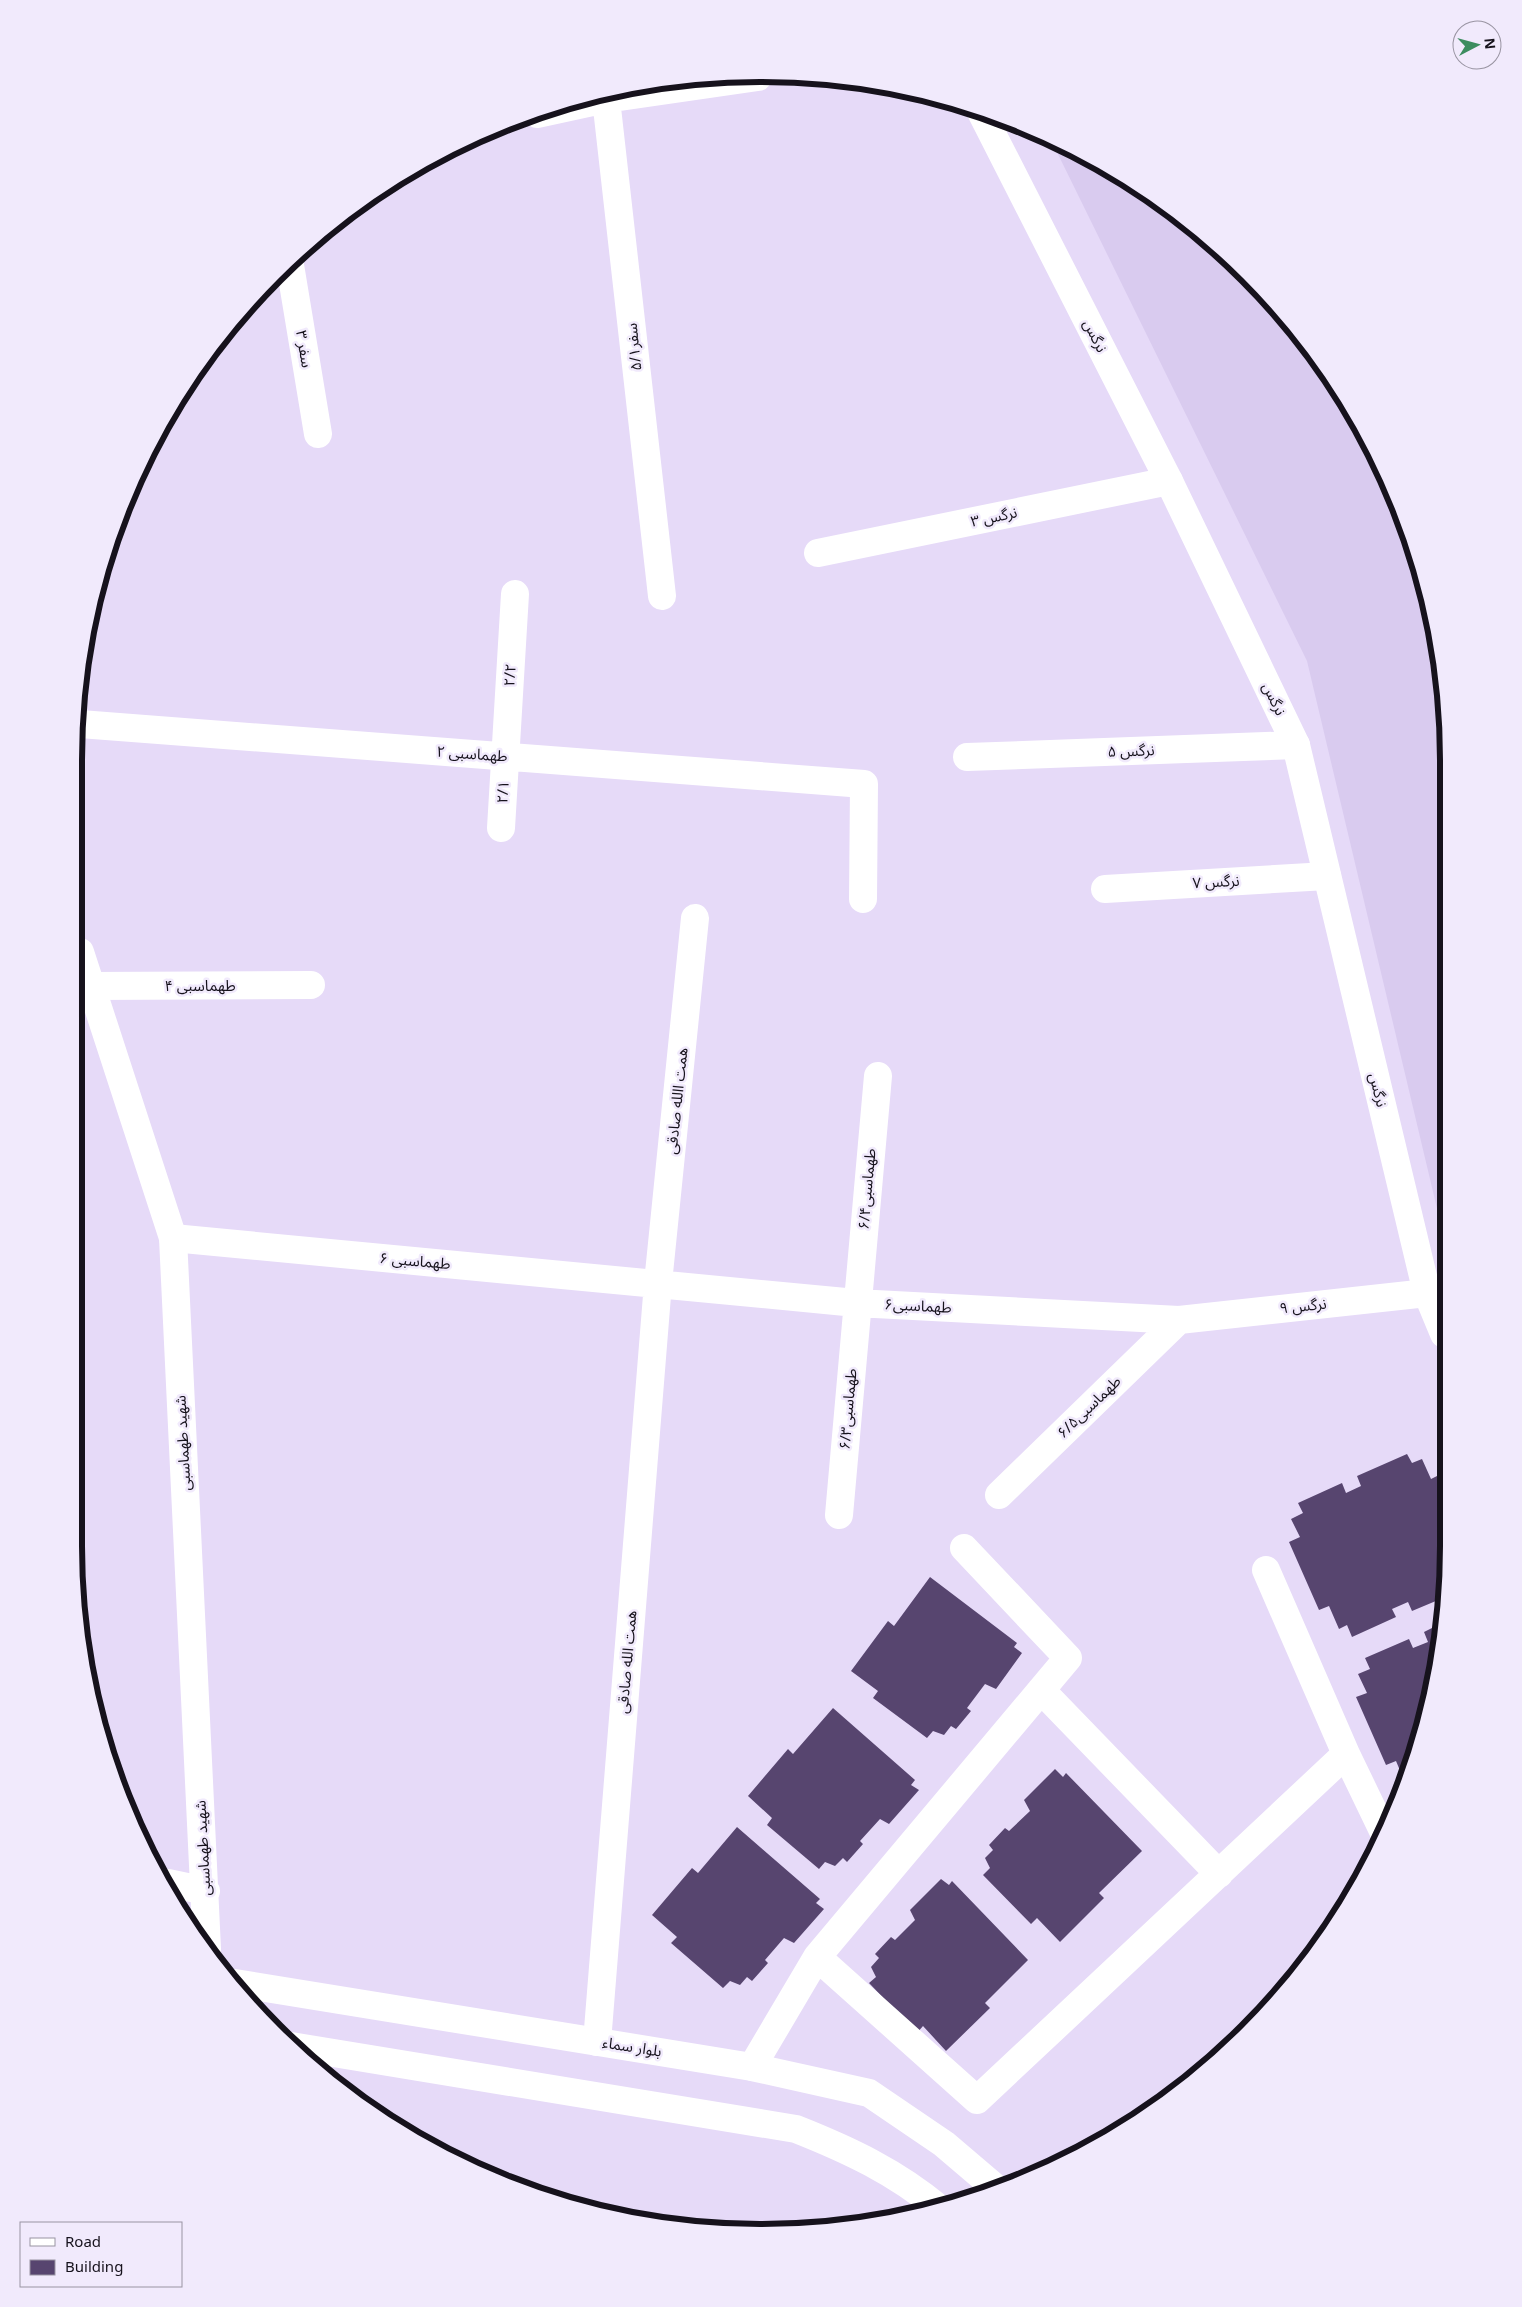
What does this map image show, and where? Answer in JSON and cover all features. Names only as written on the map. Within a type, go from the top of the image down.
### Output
[{"type":"street","name":"۵/۱سفر","points":[[606,101],[662,596]]},
{"type":"street","name":"نرگس","points":[[986,121],[1169,481],[1296,745],[1427,1293],[1440,1324]]},
{"type":"street","name":"۳ سفر","points":[[291,272],[318,434]]},
{"type":"street","name":"۳ نرگس","points":[[818,553],[1169,481]]},
{"type":"street","name":"۲/۲","points":[[505,756],[516,594]]},
{"type":"street","name":"۲ طهماسبی","points":[[84,724],[864,784],[863,899]]},
{"type":"street","name":"۵ نرگس","points":[[967,757],[1296,745]]},
{"type":"street","name":"۲/۱","points":[[501,828],[505,756]]},
{"type":"street","name":"۷ نرگس","points":[[1105,889],[1326,876]]},
{"type":"street","name":"همت االله صادقی","points":[[658,1283],[695,918]]},
{"type":"street","name":"شهید طهماسبی","points":[[82,959],[173,1238],[206,1891],[206,1935]]},
{"type":"street","name":"۴ طهماسبی","points":[[90,986],[311,985]]},
{"type":"street","name":"۶/۴طهماسبی","points":[[856,1303],[878,1076]]},
{"type":"street","name":"۶ طهماسبی","points":[[173,1238],[658,1283]]},
{"type":"street","name":"۶طهماسبی","points":[[658,1283],[856,1303],[1179,1320]]},
{"type":"street","name":"همت الله صادقی","points":[[597,2042],[658,1283]]},
{"type":"street","name":"۹ نرگس","points":[[1179,1320],[1427,1293]]},
{"type":"street","name":"۶/۳طهماسبی","points":[[839,1515],[856,1303]]},
{"type":"street","name":"۶/۵طهماسبی","points":[[999,1495],[1179,1320]]},
{"type":"street","points":[[752,2067],[816,1957],[1068,1658],[964,1548]]},
{"type":"street","points":[[1266,1570],[1346,1754],[1380,1824]]},
{"type":"street","points":[[1041,1690],[1219,1874]]},
{"type":"street","points":[[816,1957],[977,2100],[1346,1754]]},
{"type":"street","points":[[172,1884],[206,1891]]},
{"type":"street","name":"بلوار سماء","points":[[244,1984],[752,2067],[869,2093],[944,2144],[991,2184]]},
{"type":"street","points":[[306,2048],[796,2129],[851,2151],[913,2186],[932,2202]]},
{"type":"shaded area","points":[[1056,150],[1100,173],[1138,197],[1174,223],[1241,281],[1299,348],[1325,384],[1349,422],[1370,461],[1388,501],[1416,585],[1434,672],[1438,717],[1440,761],[1440,1221],[1307,661]]},
{"type":"building","points":[[1407,1454],[1412,1463],[1422,1459],[1431,1479],[1440,1474],[1440,1546],[1437,1600],[1412,1611],[1408,1602],[1392,1609],[1396,1617],[1352,1637],[1347,1625],[1339,1629],[1329,1606],[1319,1610],[1289,1542],[1300,1537],[1291,1519],[1303,1513],[1298,1503],[1342,1483],[1346,1493],[1361,1486],[1357,1476]]},
{"type":"building","points":[[930,1577],[1017,1643],[1014,1647],[1022,1653],[996,1689],[985,1684],[967,1708],[971,1711],[956,1729],[951,1726],[944,1735],[933,1731],[927,1738],[873,1698],[878,1691],[851,1671],[888,1621],[894,1626]]},
{"type":"building","points":[[1435,1627],[1416,1722],[1400,1771],[1396,1761],[1386,1765],[1356,1697],[1367,1693],[1358,1674],[1370,1669],[1365,1658],[1409,1639],[1413,1648],[1428,1642],[1424,1632]]},
{"type":"building","points":[[833,1708],[915,1780],[911,1785],[919,1790],[889,1824],[880,1819],[860,1841],[863,1844],[847,1862],[843,1858],[835,1866],[825,1862],[819,1869],[767,1825],[772,1818],[748,1796],[788,1749],[793,1754]]},
{"type":"building","points":[[1055,1769],[1063,1777],[1066,1773],[1142,1851],[1099,1893],[1104,1898],[1060,1942],[1037,1918],[1031,1924],[983,1875],[990,1868],[985,1858],[993,1850],[989,1845],[1005,1828],[1009,1831],[1030,1811],[1024,1800]]},
{"type":"building","points":[[737,1827],[820,1899],[816,1903],[824,1909],[794,1943],[784,1938],[765,1960],[768,1963],[752,1981],[747,1977],[740,1985],[730,1981],[723,1988],[671,1943],[677,1937],[652,1915],[692,1868],[698,1873]]},
{"type":"building","points":[[941,1879],[949,1885],[952,1881],[1028,1960],[985,2003],[990,2008],[946,2051],[923,2026],[917,2033],[869,1983],[876,1977],[871,1967],[879,1958],[875,1954],[891,1937],[895,1940],[915,1920],[910,1910]]}]
